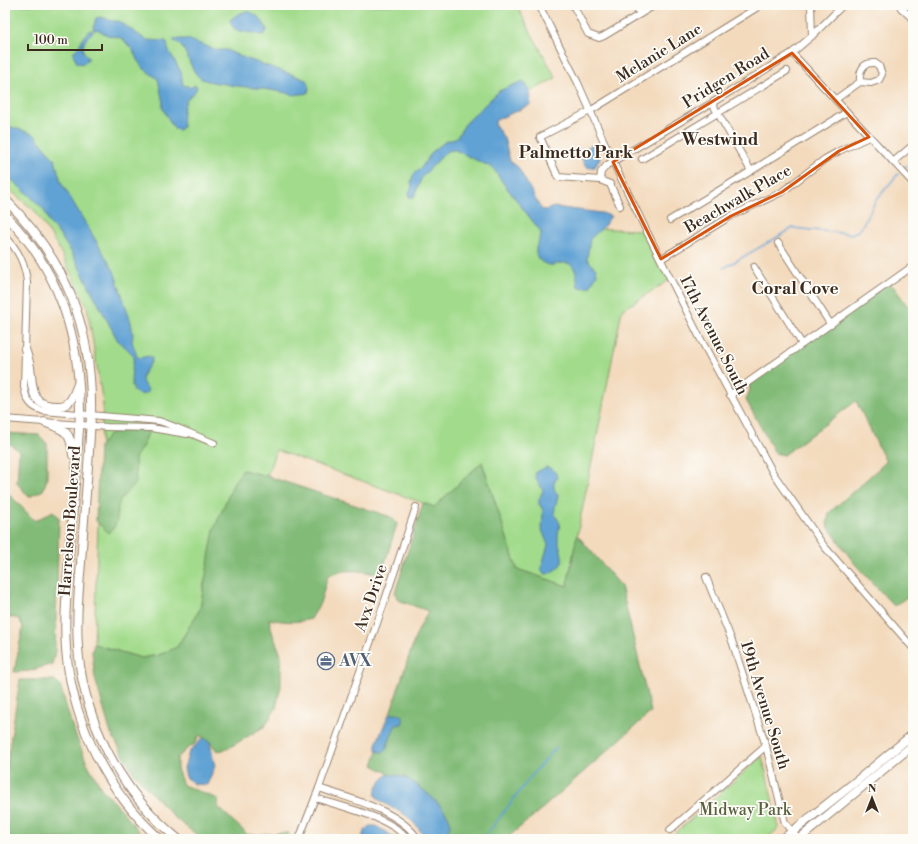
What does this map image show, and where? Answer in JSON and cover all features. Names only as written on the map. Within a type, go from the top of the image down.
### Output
[{"type":"main road","name":"Harrelson Boulevard","points":[[5,199],[24,218],[47,248],[65,281],[82,324],[89,359],[92,393],[91,426],[77,621],[78,648],[83,683],[96,726],[117,769],[136,797],[147,810],[178,839]]},
{"type":"main road","name":"Harrelson Boulevard","points":[[5,215],[21,232],[38,256],[61,298],[72,335],[79,380],[80,414],[65,621],[67,661],[73,693],[82,724],[98,759],[109,778],[127,804],[142,822],[160,839]]},
{"type":"main road","points":[[25,349],[30,367],[33,391],[38,400],[44,404],[60,406],[67,404],[72,399],[79,380]]},
{"type":"main road","points":[[44,422],[62,429],[70,436],[75,472]]},
{"type":"main road","points":[[783,839],[913,734]]},
{"type":"main road","points":[[798,839],[913,745]]},
{"type":"street","name":"17th Avenue South","points":[[539,5],[578,83],[613,162],[699,336],[773,473],[824,546],[913,648]]},
{"type":"street","points":[[573,5],[588,34],[599,38],[655,5]]},
{"type":"street","points":[[636,5],[640,14]]},
{"type":"street","name":"Melanie Lane","points":[[600,180],[558,177],[540,137],[590,111],[761,5]]},
{"type":"street","points":[[811,5],[812,36]]},
{"type":"street","name":"Pridgen Road","points":[[600,180],[601,172],[607,165],[712,103],[792,53],[812,36],[843,5]]},
{"type":"street","points":[[900,5],[900,8],[913,19]]},
{"type":"street","points":[[792,53],[913,183]]},
{"type":"street","points":[[642,158],[787,71]]},
{"type":"street","points":[[836,99],[860,82]]},
{"type":"street","points":[[712,103],[752,172]]},
{"type":"street","points":[[670,220],[752,172],[847,112]]},
{"type":"street","name":"Beachwalk Place","points":[[661,259],[731,216],[782,192],[825,159],[869,137]]},
{"type":"street","points":[[893,162],[913,145]]},
{"type":"street","points":[[600,180],[610,184],[620,206]]},
{"type":"street","points":[[5,236],[17,250],[26,271],[24,387],[26,397],[29,402],[35,408],[40,410],[159,421],[177,427],[191,435]]},
{"type":"street","points":[[778,243],[831,325]]},
{"type":"street","points":[[730,395],[913,266]]},
{"type":"street","points":[[754,267],[802,344]]},
{"type":"street","points":[[5,419],[91,426],[151,428],[191,435],[214,443]]},
{"type":"street","name":"Avx Drive","points":[[299,839],[302,836],[319,788],[416,507]]},
{"type":"street","name":"19th Avenue South","points":[[706,577],[732,641],[766,746],[783,818],[785,823],[798,839]]},
{"type":"street","points":[[670,830],[766,746]]},
{"type":"street","points":[[319,788],[380,810],[400,820],[418,839]]},
{"type":"street","points":[[315,798],[377,818],[402,831],[408,839]]},
{"type":"street","points":[[377,818],[380,810]]},
{"type":"highlighted area","points":[[792,53],[869,137],[839,151],[782,192],[731,216],[661,259],[613,162]]},
{"type":"green space","points":[[5,5],[516,5],[556,78],[479,119],[541,227],[646,230],[671,279],[622,310],[567,586],[517,569],[482,462],[434,507],[276,450],[267,476],[243,470],[204,583],[200,609],[177,647],[159,655],[141,658],[94,644],[103,404],[87,306],[57,245],[35,211],[5,186]]},
{"type":"green space","points":[[890,282],[913,313],[913,593],[894,606],[854,563],[827,525],[829,513],[886,462],[856,401],[784,455],[775,453],[746,400],[750,390],[749,381]]},
{"type":"green space","points":[[125,430],[149,430],[144,444],[135,458],[136,484],[125,494],[119,503],[116,523],[109,533],[96,521],[99,447],[110,434]]},
{"type":"green space","points":[[5,433],[39,435],[47,444],[47,479],[43,490],[29,497],[17,483],[19,451],[5,440]]},
{"type":"green space","points":[[482,462],[517,569],[567,586],[577,535],[621,586],[651,712],[506,839],[441,839],[449,827],[450,822],[444,810],[418,786],[405,777],[391,775],[373,765],[416,635],[428,611],[398,600],[395,593],[423,503],[434,507]]},
{"type":"green space","points":[[243,470],[267,476],[391,517],[397,524],[382,572],[373,573],[348,571],[332,574],[328,576],[320,603],[311,619],[290,622],[269,619],[273,635],[281,655],[281,686],[276,708],[265,726],[227,749],[217,751],[210,742],[199,735],[195,744],[189,747],[177,758],[177,769],[183,785],[218,799],[218,807],[248,835],[289,833],[289,839],[202,839],[176,819],[134,774],[110,731],[95,678],[92,652],[94,644],[141,658],[159,655],[177,647],[200,609],[214,529],[234,482]]},
{"type":"green space","points":[[5,490],[35,521],[53,511],[59,518],[55,652],[52,664],[30,671],[14,672],[23,627],[19,619],[5,616]]},
{"type":"green space","points":[[20,680],[55,680],[60,685],[72,726],[86,761],[101,788],[145,839],[5,839],[5,775]]},
{"type":"green space","name":"Midway Park","points":[[762,756],[779,828],[766,839],[674,839],[672,836]]},
{"type":"water","points":[[247,11],[254,14],[262,21],[267,30],[265,34],[260,35],[238,31],[233,27],[230,20],[238,14]]},
{"type":"water","points":[[102,17],[112,21],[119,21],[146,40],[167,42],[168,49],[181,72],[183,85],[190,88],[195,85],[197,86],[196,90],[185,103],[183,127],[179,130],[174,129],[162,107],[163,103],[158,79],[143,68],[137,60],[133,50],[121,38],[107,35],[97,29],[94,31],[93,29],[96,18]]},
{"type":"water","points":[[91,30],[93,32],[85,41],[83,47],[83,51],[88,57],[88,60],[84,64],[77,63],[73,53],[85,35]]},
{"type":"water","points":[[174,39],[187,39],[217,50],[227,50],[239,56],[306,80],[309,88],[308,93],[294,95],[270,90],[216,83],[202,79],[194,71],[186,53],[179,44],[174,41]]},
{"type":"water","points":[[523,81],[530,92],[530,105],[496,120],[495,122],[504,138],[510,161],[518,167],[541,209],[545,210],[554,207],[602,213],[611,216],[604,226],[590,239],[587,259],[596,269],[597,274],[590,287],[578,287],[575,271],[568,263],[548,265],[538,258],[536,255],[536,249],[541,232],[493,168],[455,150],[447,151],[422,177],[414,197],[409,197],[413,175],[421,168],[433,151],[447,140],[452,140],[457,137],[465,124],[499,91]]},
{"type":"water","points":[[5,125],[34,134],[55,160],[61,182],[114,271],[131,322],[133,334],[132,342],[137,356],[139,358],[149,356],[152,358],[142,377],[148,392],[139,394],[135,392],[131,383],[134,356],[118,341],[70,250],[50,224],[44,210],[5,174]]},
{"type":"water","points":[[592,145],[595,145],[600,158],[595,167],[589,168],[584,164],[579,152]]},
{"type":"water","points":[[547,467],[554,471],[557,478],[554,486],[558,494],[555,515],[560,524],[558,537],[562,560],[558,567],[547,574],[543,572],[541,568],[548,545],[542,530],[543,510],[539,504],[543,490],[535,477],[536,472]]},
{"type":"water","points":[[389,714],[399,714],[403,717],[403,721],[402,724],[395,726],[386,749],[384,752],[380,752],[376,750],[376,744]]},
{"type":"water","points":[[203,738],[210,742],[215,766],[207,785],[194,784],[186,777],[184,768],[189,752]]},
{"type":"water","points":[[387,775],[399,775],[403,777],[425,791],[439,804],[445,811],[450,823],[449,829],[442,839],[425,839],[414,823],[402,813],[378,799],[375,793],[377,787]]},
{"type":"water","points":[[369,826],[376,826],[395,839],[362,839],[364,831]]},
{"type":"waterway","points":[[903,169],[913,161]]},
{"type":"waterway","points":[[724,268],[793,228],[851,234],[860,230],[876,200],[898,174]]},
{"type":"waterway","points":[[483,839],[536,770],[556,748]]},
{"type":"place","name":"AVX","points":[[326,661]]},
{"type":"district","name":"Westwind","points":[[720,140]]},
{"type":"district","name":"Palmetto Park","points":[[576,153]]},
{"type":"district","name":"Coral Cove","points":[[795,289]]}]
